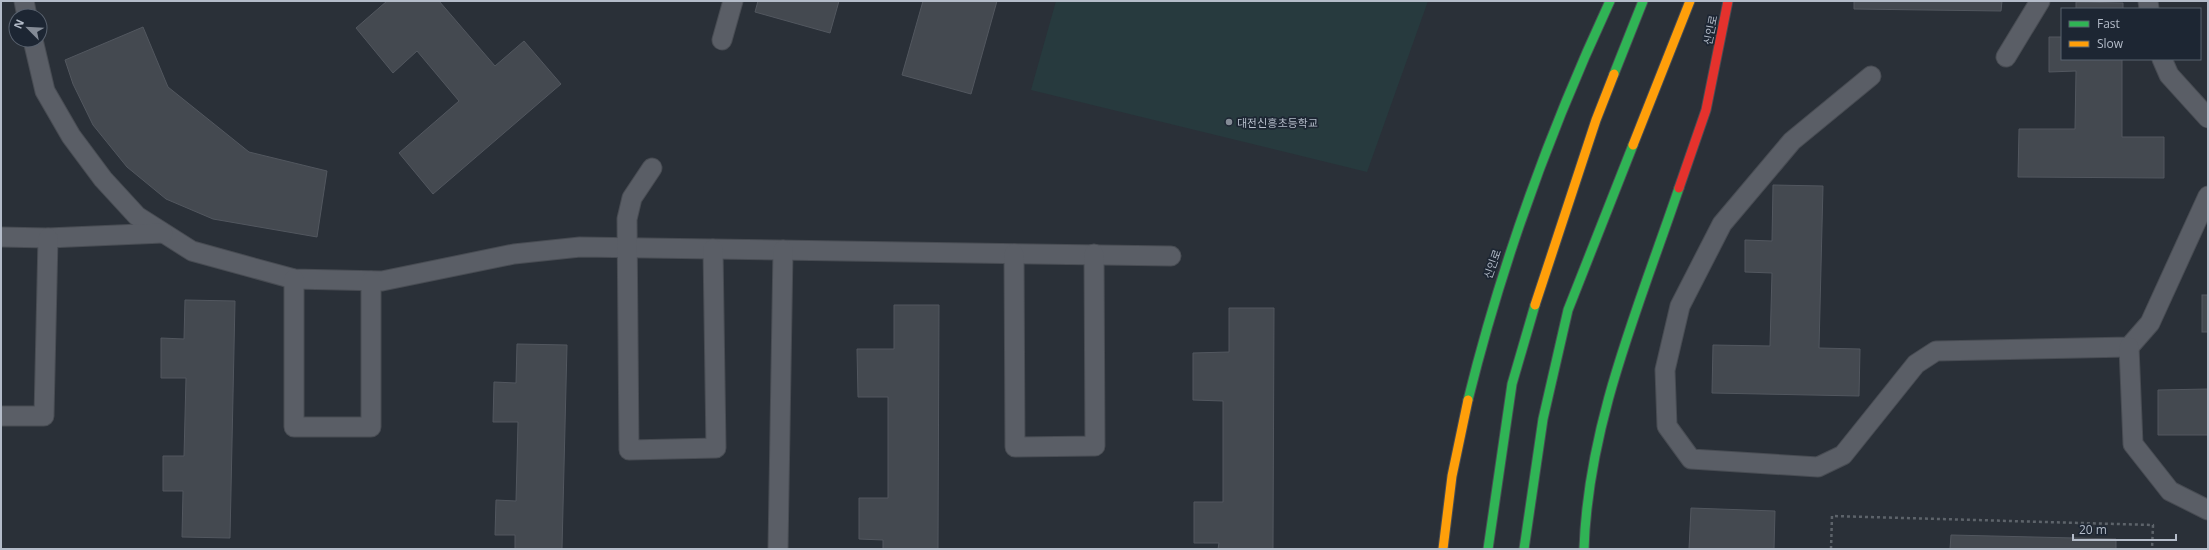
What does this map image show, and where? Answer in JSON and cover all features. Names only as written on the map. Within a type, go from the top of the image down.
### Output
[{"type":"street","name":"신인로","points":[[1443,549],[1460,428],[1496,292],[1539,165],[1579,66],[1610,1]]},
{"type":"street","points":[[1488,549],[1512,384],[1546,269],[1596,120],[1643,1]]},
{"type":"street","points":[[1524,549],[1543,419],[1568,310],[1690,1]]},
{"type":"street","name":"신인로","points":[[1584,549],[1586,521],[1597,440],[1622,354],[1706,110],[1728,1]]},
{"type":"lane","points":[[722,40],[733,1]]},
{"type":"lane","points":[[2006,57],[2040,1]]},
{"type":"lane","points":[[35,48],[45,91],[71,136],[103,178],[137,216],[192,250],[294,279],[382,281],[514,254],[580,247],[1171,256]]},
{"type":"lane","points":[[2162,60],[2169,75],[2208,118]]},
{"type":"lane","points":[[1871,76],[1792,141],[1722,224],[1680,306],[1665,370],[1667,426],[1691,459],[1818,467],[1843,455],[1916,364],[1936,351],[2129,347]]},
{"type":"lane","points":[[652,168],[632,198],[627,219],[626,248],[629,450],[716,448],[713,249]]},
{"type":"lane","points":[[2208,196],[2150,323],[2129,347],[2132,444],[2170,491],[2208,510]]},
{"type":"lane","points":[[1,237],[48,238],[163,233]]},
{"type":"lane","points":[[1,416],[44,416],[48,238]]},
{"type":"lane","points":[[778,549],[783,250]]},
{"type":"lane","points":[[1014,254],[1015,447],[1095,446],[1094,254]]},
{"type":"lane","points":[[294,279],[294,427],[370,427],[371,280]]},
{"type":"path","points":[[1831,549],[1832,516],[2152,525],[2152,549]]},
{"type":"green space","points":[[1056,1],[1428,1],[1367,172],[1031,90]]},
{"type":"building","points":[[387,1],[439,1],[495,66],[524,41],[561,84],[433,194],[399,153],[459,101],[417,51],[393,73],[356,28]]},
{"type":"building","points":[[758,1],[839,1],[830,33],[755,12]]},
{"type":"building","points":[[923,1],[997,1],[971,94],[902,75]]},
{"type":"building","points":[[1854,1],[2002,1],[2001,11],[1854,9]]},
{"type":"building","points":[[2076,2],[2123,3],[2123,8],[2076,8]]},
{"type":"building","points":[[143,27],[168,87],[249,152],[327,171],[317,237],[213,219],[166,199],[127,167],[93,125],[73,84],[65,60]]},
{"type":"building","points":[[2049,37],[2061,37],[2061,60],[2122,60],[2122,137],[2164,137],[2164,178],[2018,177],[2019,129],[2075,129],[2076,71],[2049,72]]},
{"type":"building","points":[[1773,185],[1823,186],[1819,348],[1860,349],[1859,396],[1712,393],[1713,345],[1770,346],[1772,273],[1745,272],[1745,240],[1772,241]]},
{"type":"building","points":[[2202,295],[2208,295],[2208,332],[2202,332]]},
{"type":"building","points":[[185,300],[235,301],[230,538],[182,537],[183,491],[163,491],[163,456],[184,456],[186,378],[161,378],[161,338],[184,339]]},
{"type":"building","points":[[894,305],[939,305],[938,549],[883,549],[883,540],[859,539],[859,498],[888,498],[888,397],[858,397],[857,349],[894,349]]},
{"type":"building","points":[[1229,308],[1274,308],[1273,549],[1218,549],[1219,543],[1194,543],[1194,502],[1223,502],[1223,401],[1193,400],[1193,353],[1229,352]]},
{"type":"building","points":[[517,344],[567,345],[562,549],[515,549],[515,535],[495,535],[496,500],[516,501],[518,422],[493,422],[494,382],[516,383]]},
{"type":"building","points":[[2208,389],[2208,435],[2158,435],[2158,390]]},
{"type":"building","points":[[1691,508],[1775,511],[1774,549],[1689,549]]},
{"type":"building","points":[[1951,535],[2116,539],[2116,549],[1950,549]]},
{"type":"traffic: fast","points":[[1468,400],[1496,298],[1529,197],[1567,98],[1610,1]]},
{"type":"traffic: fast","points":[[1614,74],[1643,1]]},
{"type":"traffic: fast","points":[[1524,549],[1543,419],[1568,310],[1633,145]]},
{"type":"traffic: fast","points":[[1584,549],[1588,502],[1595,456],[1605,411],[1632,321],[1679,188]]},
{"type":"traffic: fast","points":[[1488,549],[1512,384],[1535,305]]},
{"type":"traffic: slow","points":[[1633,145],[1690,1]]},
{"type":"traffic: slow","points":[[1535,305],[1596,120],[1614,74]]},
{"type":"traffic: slow","points":[[1443,549],[1452,476],[1468,400]]},
{"type":"traffic: jam","points":[[1679,188],[1706,110],[1728,1]]},
{"type":"place","name":"대전신흥초등학교","points":[[1229,122]]}]
